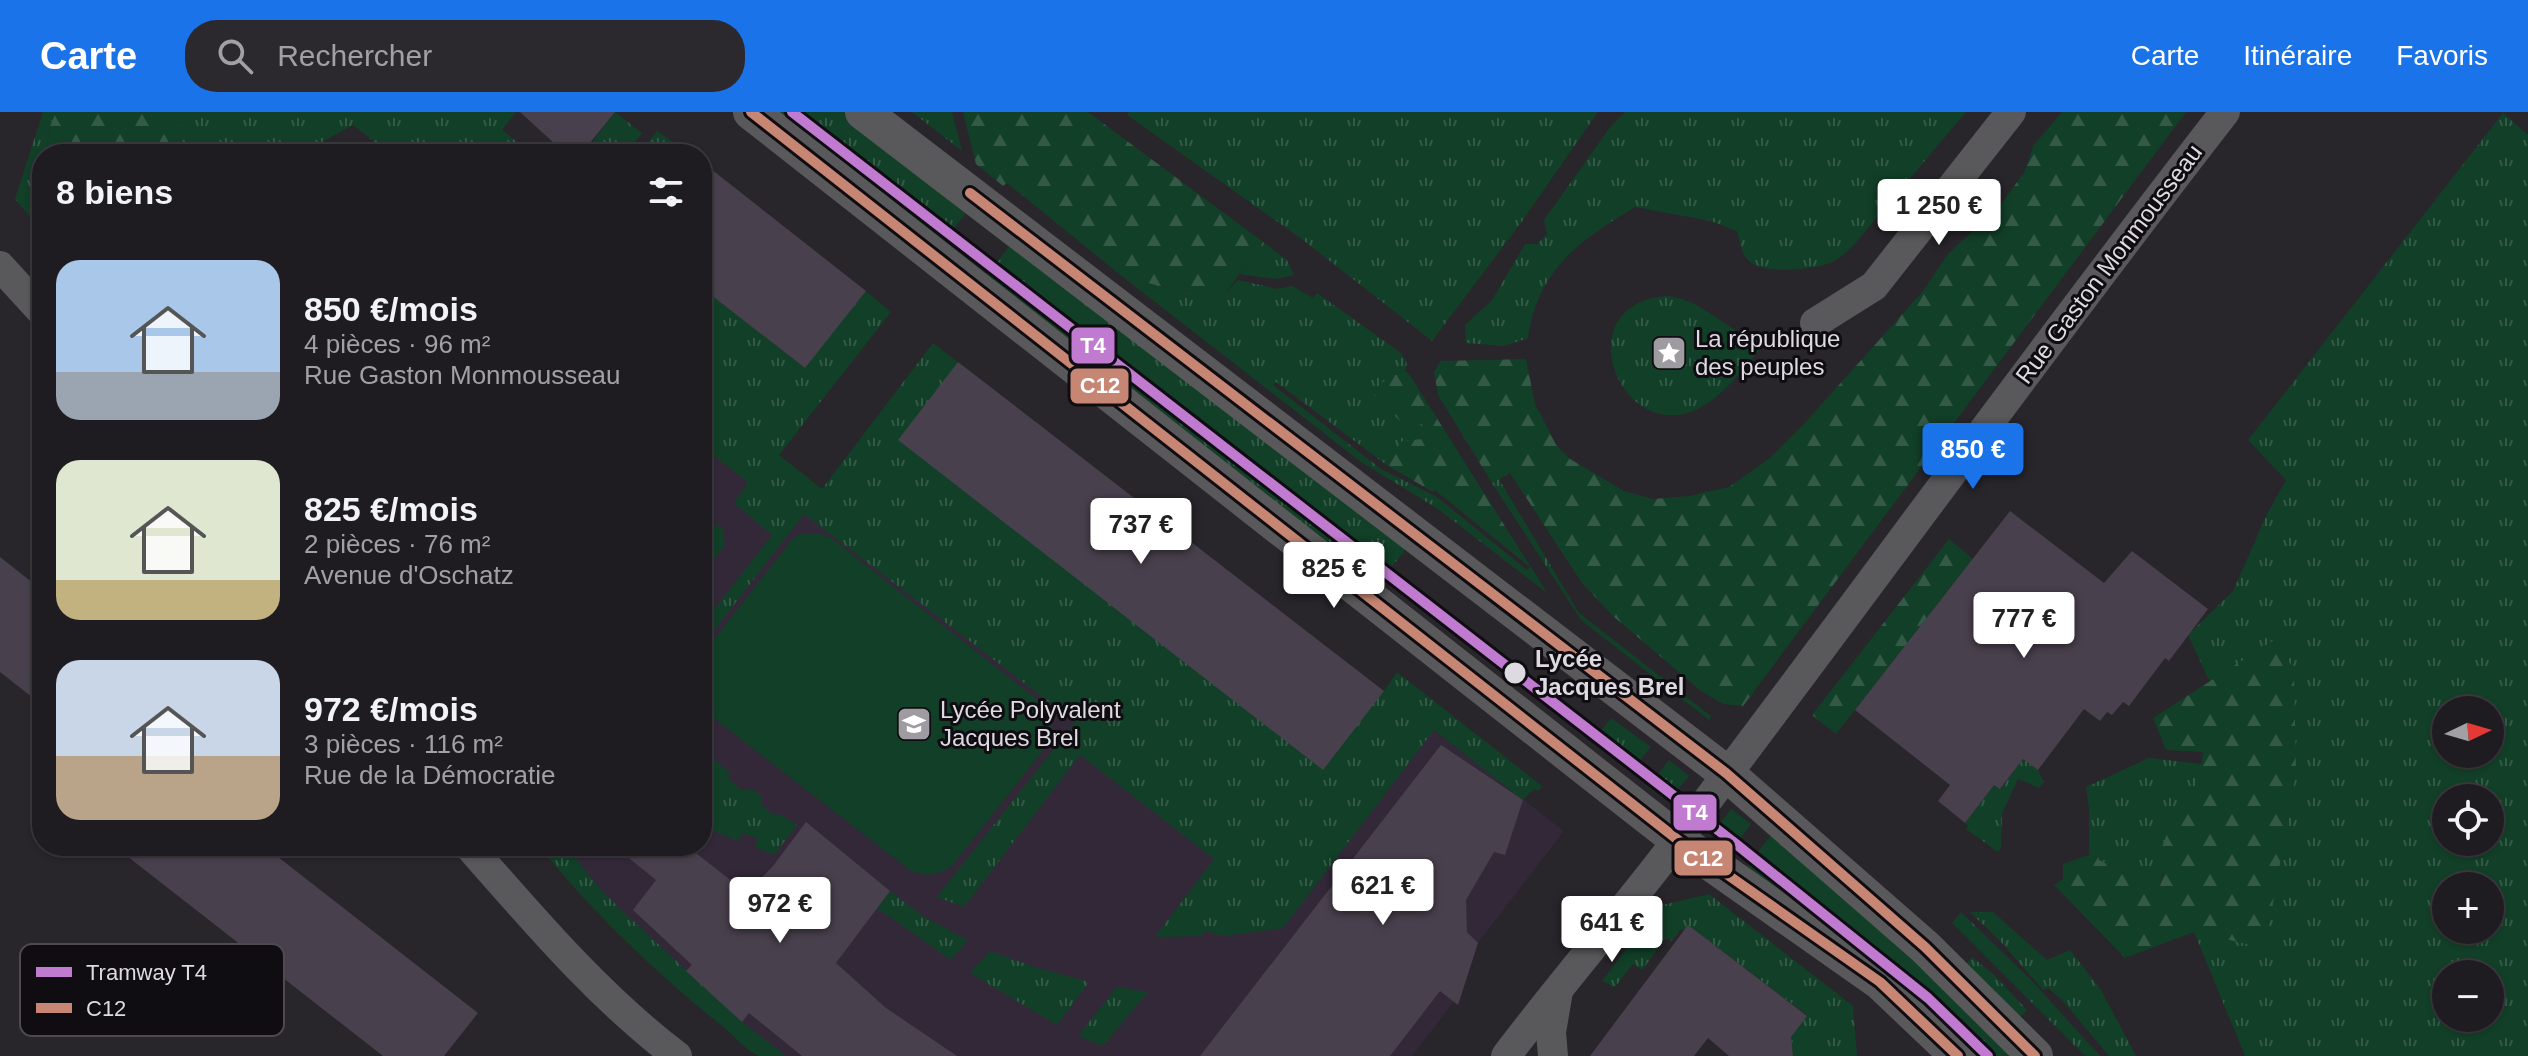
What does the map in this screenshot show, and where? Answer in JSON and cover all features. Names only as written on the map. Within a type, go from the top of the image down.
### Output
[{"type":"street","points":[[751,112],[1678,840],[1880,982],[1958,1056]]},
{"type":"street","points":[[863,112],[1726,773],[1925,947],[2035,1056]]},
{"type":"street","points":[[1815,323],[1874,286],[2011,112]]},
{"type":"street","name":"Rue Gaston Monmousseau","points":[[1506,1056],[1678,840],[2225,112]]},
{"type":"street","points":[[0,266],[32,301]]},
{"type":"street","points":[[478,856],[561,951],[677,1056]]},
{"type":"street","points":[[1553,1056],[1551,1032],[1558,987]]},
{"type":"shaded area","name":"Lycée Polyvalent Jacques Brel","points":[[712,405],[1158,748],[1405,708],[1564,831],[1478,943],[1463,990],[1412,1056],[759,1056],[666,978],[597,911],[548,856],[712,856]]},
{"type":"green space","points":[[43,112],[56,112],[47,144],[33,144]]},
{"type":"green space","points":[[56,112],[179,112],[181,144],[47,144]]},
{"type":"green space","points":[[179,112],[516,112],[502,130],[520,144],[377,144],[353,125],[318,144],[181,144]]},
{"type":"green space","points":[[615,112],[642,133],[634,144],[591,144]]},
{"type":"green space","points":[[771,112],[844,112],[969,209],[942,244]]},
{"type":"green space","points":[[912,112],[952,112],[962,151]]},
{"type":"green space","points":[[963,112],[1088,112],[1263,242],[1225,294],[1172,289],[1123,277],[1007,183],[1003,186],[976,164]]},
{"type":"green space","points":[[1129,112],[1598,112],[1520,224],[1432,341],[1303,240],[1127,115]]},
{"type":"green space","points":[[1625,112],[1966,112],[1852,247],[1835,261],[1802,269],[1765,268],[1748,260],[1737,231],[1711,221],[1635,207],[1596,232],[1564,259],[1541,293],[1528,338],[1504,346],[1466,343],[1465,325],[1492,300],[1525,244],[1537,244],[1547,234],[1544,220],[1611,126]]},
{"type":"green space","points":[[2062,112],[2186,112],[1743,706],[1723,704],[1701,691],[1613,616],[1582,583],[1510,473],[1492,483],[1438,395],[1434,372],[1441,361],[1526,359],[1535,404],[1557,446],[1570,459],[1624,491],[1653,499],[1689,496],[1729,487],[1771,457],[1804,424],[1923,291],[1948,254],[1999,207],[2025,171],[2033,146]]},
{"type":"green space","points":[[2503,113],[2528,135],[2528,1056],[2245,1056],[2194,932],[2200,773],[2193,794],[2172,823],[2159,890],[2089,855],[2086,787],[2149,758],[2202,764],[2215,693],[2188,635],[2233,591],[2267,514],[2286,480],[2248,440]]},
{"type":"green space","points":[[657,131],[676,144],[647,144]]},
{"type":"green space","points":[[32,146],[32,219],[15,199]]},
{"type":"green space","points":[[1263,242],[1287,260],[1294,275],[1276,279],[1240,274]]},
{"type":"green space","points":[[1012,243],[1410,544],[1374,589],[984,278]]},
{"type":"green space","points":[[1123,277],[1172,289],[1225,294],[1238,280],[1277,289],[1292,286],[1313,298],[1317,293],[1401,353],[1407,363],[1405,371],[1388,378],[1422,424],[1422,439],[1402,442],[1388,466],[1276,382],[1273,385],[1381,469],[1437,497],[1527,570],[1530,567],[1547,593],[1438,509],[1361,462]]},
{"type":"green space","points":[[866,291],[891,312],[779,455],[822,489],[933,343],[1200,549],[1141,628],[1261,721],[1384,691],[1397,672],[1542,786],[1523,800],[1434,730],[1283,928],[1224,936],[1204,931],[1202,936],[1155,937],[1214,859],[1080,755],[964,907],[937,897],[1075,722],[804,514],[712,633],[712,612],[772,535],[734,503],[748,482],[712,455],[712,296],[804,367]]},
{"type":"green space","points":[[1666,296],[1693,304],[1762,343],[1760,350],[1719,395],[1703,406],[1674,415],[1649,410],[1629,394],[1616,372],[1611,347],[1617,324],[1634,305]]},
{"type":"green space","points":[[1405,371],[1532,569],[1435,490],[1433,492],[1388,466],[1402,441],[1422,439],[1422,424],[1401,422],[1371,392],[1388,378]]},
{"type":"green space","points":[[1499,479],[1579,613],[1711,716],[1709,720],[1581,620],[1492,483]]},
{"type":"green space","points":[[717,524],[723,529],[725,545],[712,561],[712,530]]},
{"type":"green space","points":[[818,533],[831,538],[1048,708],[1052,726],[1048,744],[952,866],[942,871],[922,874],[911,871],[712,717],[712,642],[794,537]]},
{"type":"green space","points":[[1949,539],[1973,559],[1836,734],[1812,715]]},
{"type":"green space","points":[[2277,638],[2294,671],[2296,773],[2265,948],[2194,932],[2125,958],[2054,885],[2063,879],[2063,864],[2089,855],[2159,890],[2163,874],[2158,860],[2170,827],[2196,783],[2203,752],[2166,750],[2153,718]]},
{"type":"green space","points":[[1611,718],[1651,747],[1630,772],[1593,741]]},
{"type":"green space","points":[[712,758],[730,773],[728,778],[741,790],[753,790],[761,795],[762,805],[772,814],[782,815],[797,825],[774,855],[755,847],[758,839],[742,833],[738,841],[712,830]]},
{"type":"green space","points":[[2023,759],[2038,770],[2044,782],[2039,788],[2018,779],[2002,814],[2001,847],[1998,852],[1966,829],[1968,826],[1965,823],[1994,785],[2001,789]]},
{"type":"green space","points":[[1669,760],[1689,776],[1668,801],[1649,786]]},
{"type":"green space","points":[[1731,809],[1751,824],[1732,850],[1712,834]]},
{"type":"green space","points":[[1775,830],[2022,1056],[1976,1056],[1935,1017],[1744,870]]},
{"type":"green space","points":[[548,856],[574,856],[601,890],[630,918],[742,1022],[786,1056],[761,1056],[752,1052],[677,988],[583,898]]},
{"type":"green space","points":[[890,891],[924,917],[968,940],[951,960],[877,908]]},
{"type":"green space","points":[[1709,894],[1853,1006],[1857,1056],[1793,1056],[1791,1037],[1807,1015],[1689,926],[1685,931],[1681,929],[1672,941],[1666,938],[1642,970],[1633,964],[1615,987],[1602,981],[1658,906]]},
{"type":"green space","points":[[1961,912],[2033,982],[2100,1056],[2085,1056],[1952,923]]},
{"type":"green space","points":[[1970,912],[1993,912],[2047,960],[2070,950],[2101,990],[2136,1056],[2109,1056],[2063,1001],[2048,988],[2043,990]]},
{"type":"green space","points":[[990,951],[1089,982],[1057,1025],[970,973]]},
{"type":"green space","points":[[1972,957],[2027,1010],[2020,1017],[1966,965]]},
{"type":"green space","points":[[1117,987],[1148,992],[1103,1046],[1078,1036]]},
{"type":"building","points":[[520,112],[615,112],[589,144],[555,144]]},
{"type":"building","points":[[712,170],[866,291],[805,368],[712,296]]},
{"type":"building","points":[[958,362],[1384,691],[1323,770],[898,440]]},
{"type":"building","points":[[2010,511],[2104,583],[2132,551],[2208,609],[2169,661],[2165,658],[2129,706],[2123,702],[2112,715],[2107,712],[2100,721],[2084,709],[2038,770],[2023,759],[2000,789],[1994,785],[1965,823],[1938,801],[1950,785],[1855,710]]},
{"type":"building","points":[[0,557],[32,582],[32,697],[0,672]]},
{"type":"building","points":[[1441,745],[1523,800],[1505,855],[1494,852],[1466,900],[1467,932],[1478,943],[1458,1005],[1440,991],[1390,1056],[1200,1056]]},
{"type":"building","points":[[806,822],[890,891],[836,963],[886,1008],[957,1056],[802,1056],[749,1013],[742,1022],[686,971],[692,965],[633,910],[656,880],[626,856],[700,856],[747,893],[773,866]]},
{"type":"building","points":[[127,856],[277,856],[478,1013],[444,1056],[383,1056],[284,979],[284,944],[240,944]]},
{"type":"building","points":[[1688,925],[1807,1016],[1791,1037],[1793,1056],[1729,1056],[1708,1038],[1694,1056],[1590,1056]]},
{"type":"tram line","name":"T4","points":[[792,112],[1736,844],[1928,998],[1988,1056]]},
{"type":"transit line","name":"C12","points":[[751,112],[1678,840],[1880,982],[1958,1056]]},
{"type":"transit line","name":"C12","points":[[970,193],[1726,773],[1925,947],[2035,1056]]},
{"type":"place","name":"La république des peuples","points":[[1669,353]]},
{"type":"place","name":"Lycée Jacques Brel","points":[[1515,673]]},
{"type":"place","name":"Lycée Polyvalent Jacques Brel","points":[[914,724]]}]
